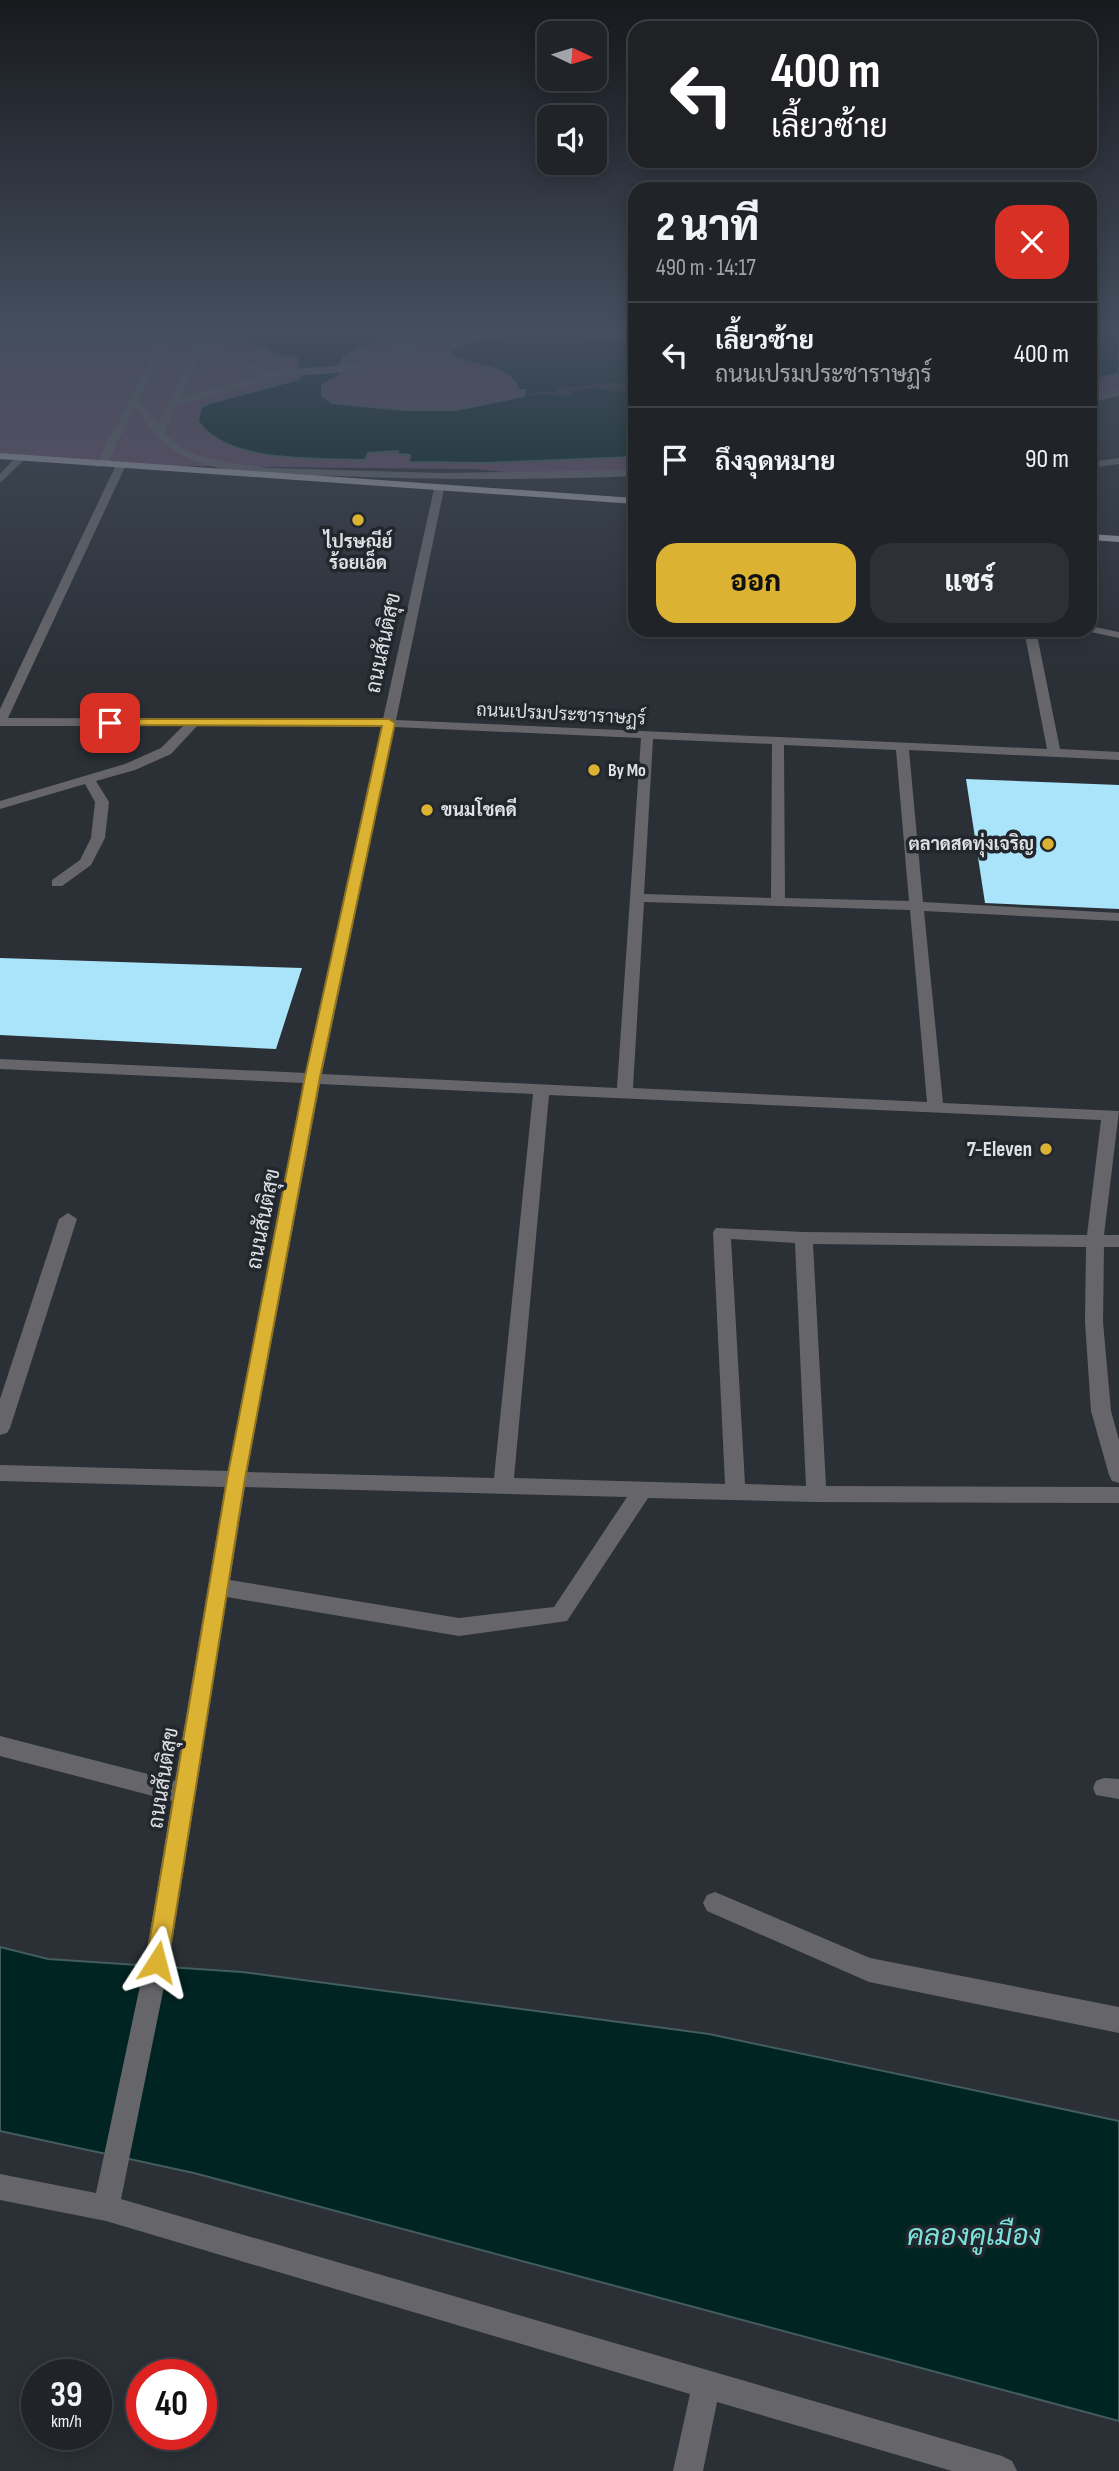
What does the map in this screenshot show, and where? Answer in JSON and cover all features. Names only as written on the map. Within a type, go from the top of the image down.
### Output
[{"type":"main road","points":[[0,456],[120,467],[628,500]]},
{"type":"main road","points":[[1097,538],[1119,540]]},
{"type":"street","points":[[100,465],[113,441]]},
{"type":"street","points":[[168,441],[178,450],[215,463],[292,472],[472,478],[628,473]]},
{"type":"street","points":[[0,480],[21,458]]},
{"type":"street","points":[[1097,464],[1119,461]]},
{"type":"street","points":[[0,722],[120,467]]},
{"type":"street","points":[[565,496],[552,484],[554,480],[569,475]]},
{"type":"street","name":"ถนนสันติสุข","points":[[106,2208],[157,1962],[236,1479],[313,1077],[439,489]]},
{"type":"street","points":[[1097,630],[1119,635]]},
{"type":"street","points":[[1031,637],[1054,753]]},
{"type":"street","name":"ถนนเปรมประชาราษฏร์","points":[[0,722],[389,723],[1119,756]]},
{"type":"street","points":[[0,805],[130,767],[166,751],[193,723]]},
{"type":"street","points":[[625,1093],[648,736]]},
{"type":"street","points":[[778,742],[778,902]]},
{"type":"street","points":[[902,747],[935,1106]]},
{"type":"street","points":[[57,883],[86,862],[98,838],[102,802],[88,779]]},
{"type":"street","points":[[638,898],[916,906],[1119,917]]},
{"type":"street","points":[[0,1064],[1115,1116],[1095,1239],[1094,1322],[1101,1411],[1119,1475]]},
{"type":"street","points":[[503,1487],[541,1090]]},
{"type":"street","points":[[0,1428],[68,1219]]},
{"type":"street","points":[[735,1492],[722,1232],[804,1238],[1119,1241]]},
{"type":"street","points":[[804,1238],[816,1494]]},
{"type":"street","points":[[0,1473],[816,1494],[1119,1496]]},
{"type":"street","points":[[217,1587],[459,1627],[561,1615],[642,1490]]},
{"type":"street","points":[[0,1746],[184,1794]]},
{"type":"street","points":[[715,1903],[869,1970],[1119,2020]]},
{"type":"street","points":[[0,2187],[106,2208],[1003,2471]]},
{"type":"street","points":[[688,2471],[706,2385]]},
{"type":"shaded area","points":[[0,441],[628,441],[628,474],[557,477],[473,469],[101,465],[0,457]]},
{"type":"water","points":[[222,441],[628,441],[628,457],[484,463],[409,462],[410,455],[397,454],[398,451],[368,453],[365,460],[323,459],[274,456]]},
{"type":"water","name":"คลองคูเมือง","points":[[0,1947],[48,1959],[242,1972],[709,2034],[1119,2121],[1119,2421],[194,2173],[0,2131]]},
{"type":"building","name":"ตลาดสดทุ่งเจริญ","points":[[966,779],[1119,785],[1119,909],[985,903]]},
{"type":"building","points":[[0,958],[302,968],[276,1049],[0,1035]]},
{"type":"place","name":"ไปรษณีย์ ร้อยเอ็ด","points":[[358,520]]},
{"type":"place","name":"By Mo","points":[[594,770]]},
{"type":"place","name":"ขนมโชคดี","points":[[427,810]]},
{"type":"place","name":"ตลาดสดทุ่งเจริญ","points":[[1048,844]]},
{"type":"place","name":"7-Eleven","points":[[1046,1149]]},
{"type":"route","points":[[110,723],[389,723],[313,1077],[236,1479],[157,1962]]}]
